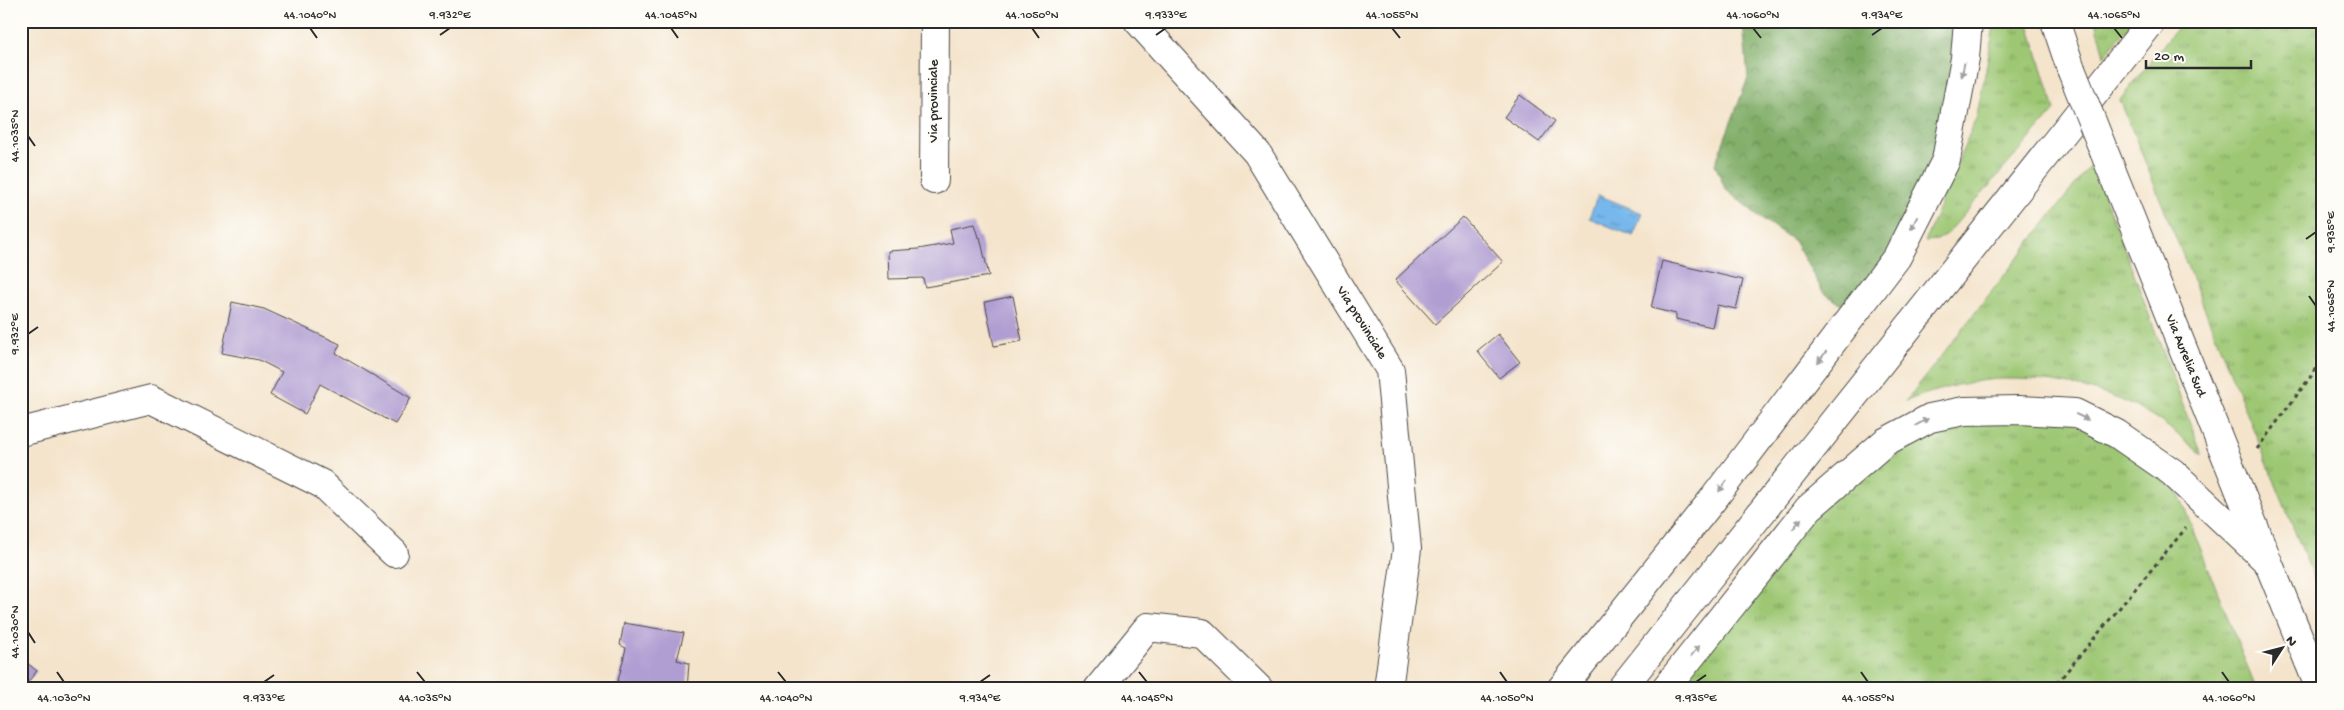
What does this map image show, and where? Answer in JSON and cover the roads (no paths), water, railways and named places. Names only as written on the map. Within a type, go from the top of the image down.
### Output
[{"type":"main road","name":"Via provinciale","points":[[934,180],[935,21]]},
{"type":"main road","name":"Via provinciale","points":[[1138,21],[1257,154],[1390,370],[1408,549],[1388,689]]},
{"type":"main road","points":[[1561,689],[1714,498],[1897,257],[1946,160],[1965,58],[1968,21]]},
{"type":"main road","name":"Via Aurelia Sud","points":[[2055,21],[2070,69],[2320,689]]},
{"type":"main road","points":[[1621,689],[2152,21]]},
{"type":"main road","points":[[21,432],[151,399],[322,484],[394,553]]},
{"type":"main road","points":[[1665,689],[1809,508],[1885,442],[1930,418],[1964,412],[2019,410],[2075,413],[2117,434],[2172,472],[2268,562]]},
{"type":"main road","points":[[1098,689],[1148,627],[1202,633],[1259,689]]},
{"type":"water","points":[[1598,195],[1642,213],[1633,236],[1589,218]]}]
